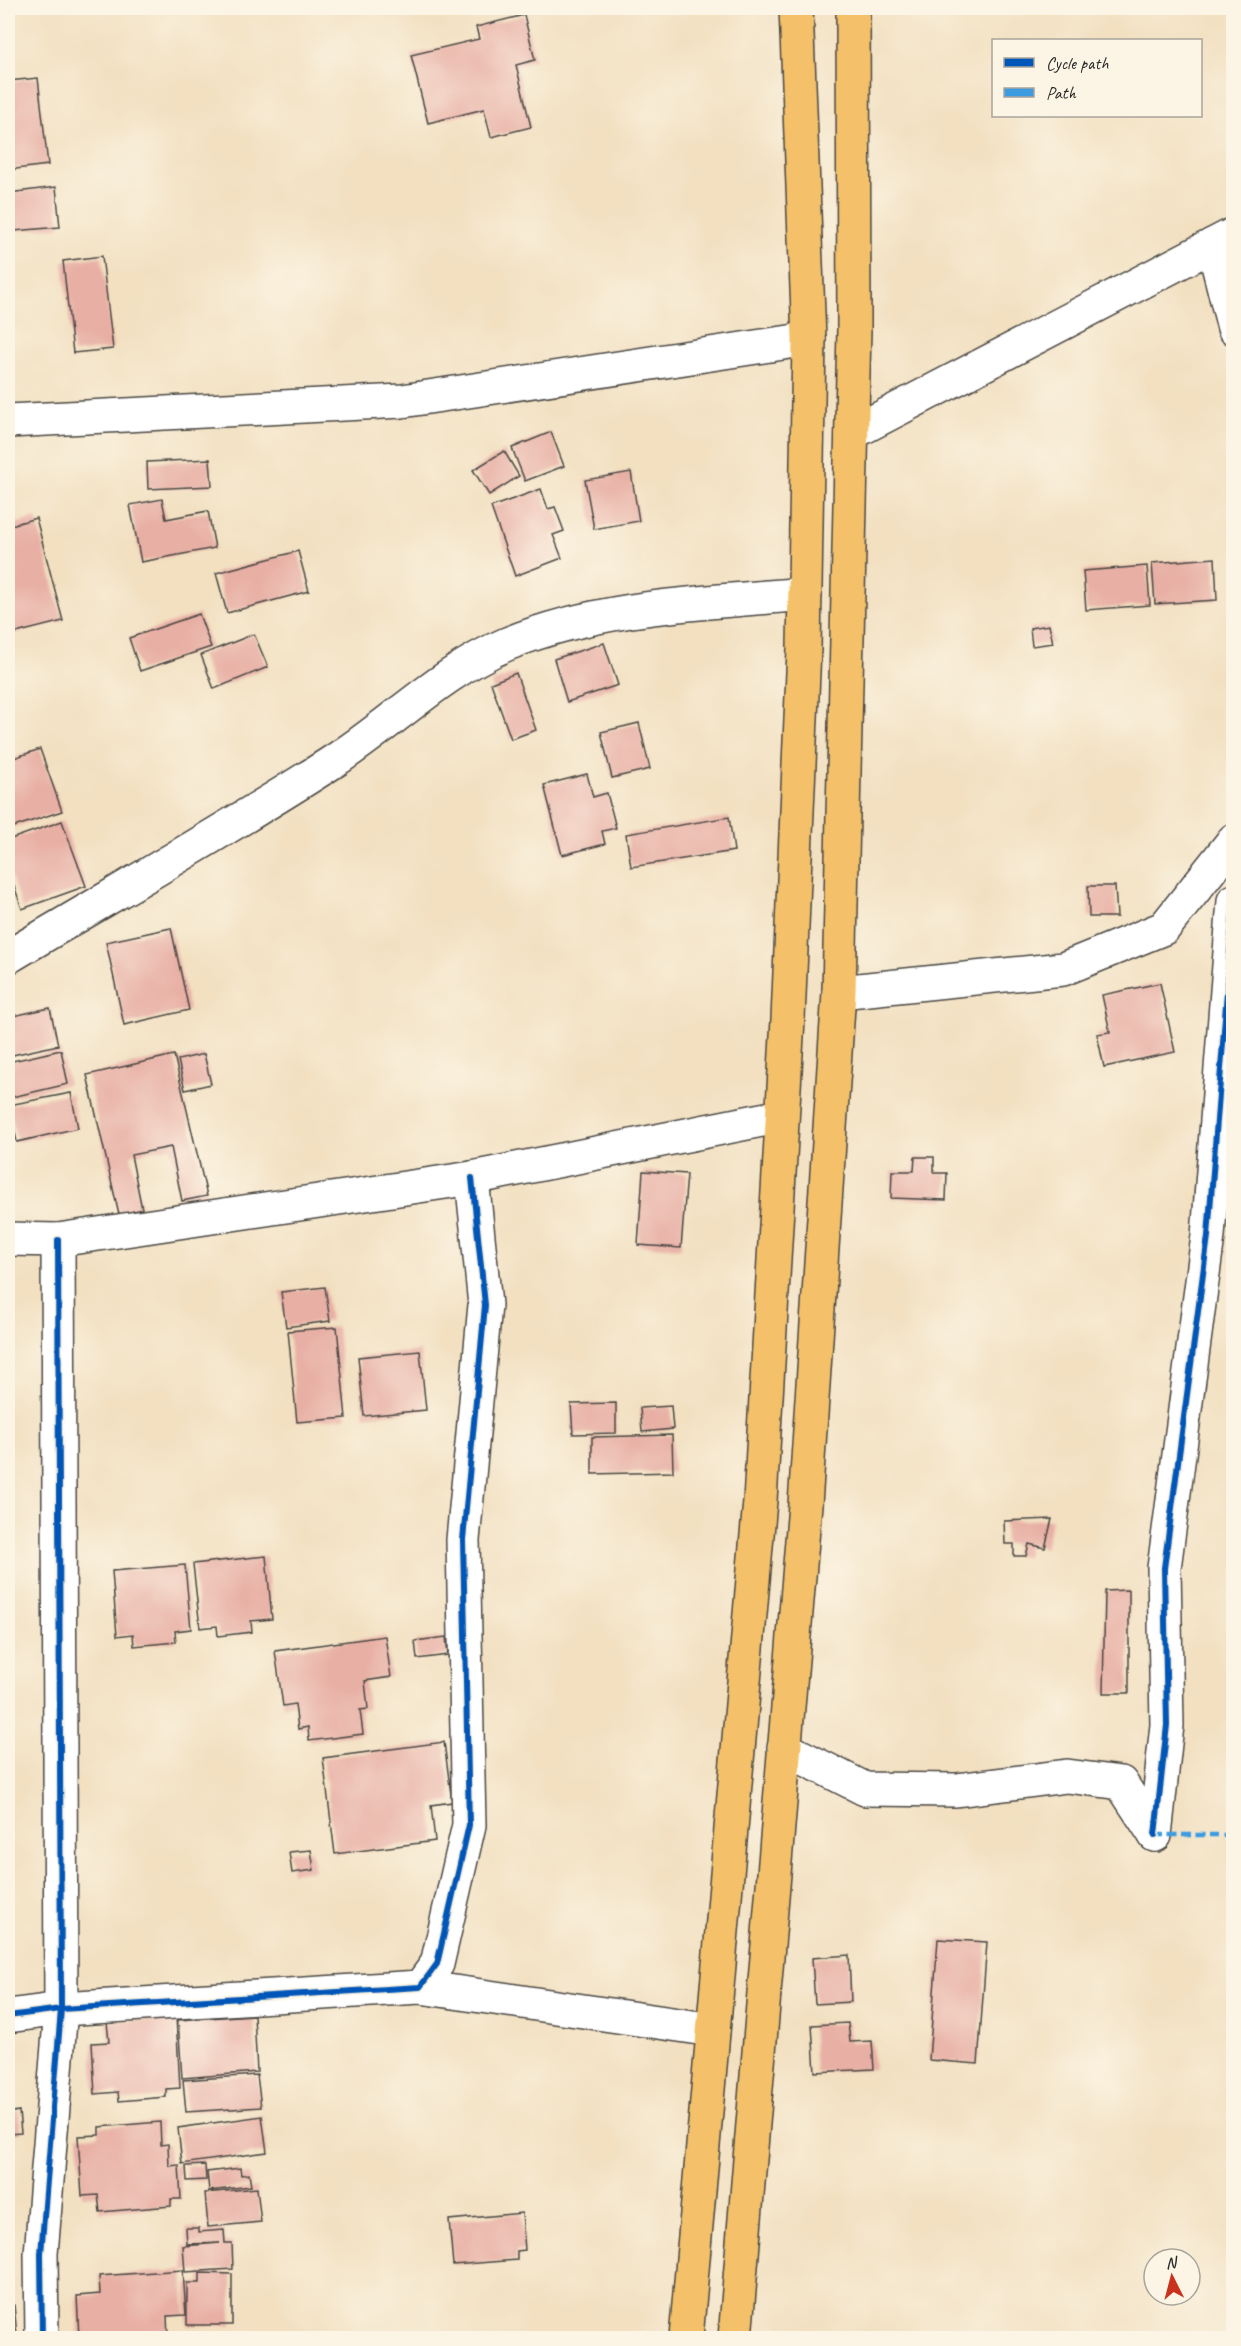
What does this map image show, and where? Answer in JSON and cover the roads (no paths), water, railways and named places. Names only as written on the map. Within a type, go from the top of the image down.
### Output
[{"type":"main road","points":[[686,2338],[760,1502],[782,1116],[805,594],[808,339],[796,8]]},
{"type":"main road","points":[[735,2338],[805,1505],[839,992],[852,433],[853,8]]},
{"type":"street","points":[[852,433],[1223,239],[1233,328]]},
{"type":"street","points":[[8,420],[402,401],[808,339]]},
{"type":"street","points":[[8,957],[215,836],[337,759],[452,673],[506,645],[565,624],[638,609],[805,594]]},
{"type":"street","points":[[839,992],[1063,969],[1164,927],[1233,840]]},
{"type":"street","points":[[784,1748],[865,1789],[956,1790],[1067,1776],[1120,1783],[1155,1835],[1167,1725],[1164,1568],[1208,1236],[1233,901]]},
{"type":"street","points":[[8,1239],[58,1240],[472,1178],[782,1116]]},
{"type":"street","points":[[420,1987],[437,1964],[469,1825],[463,1540],[485,1305],[472,1178]]},
{"type":"street","points":[[42,2338],[41,2254],[62,2009],[58,1240]]},
{"type":"street","points":[[8,2016],[62,2009],[420,1987],[713,2030]]}]
